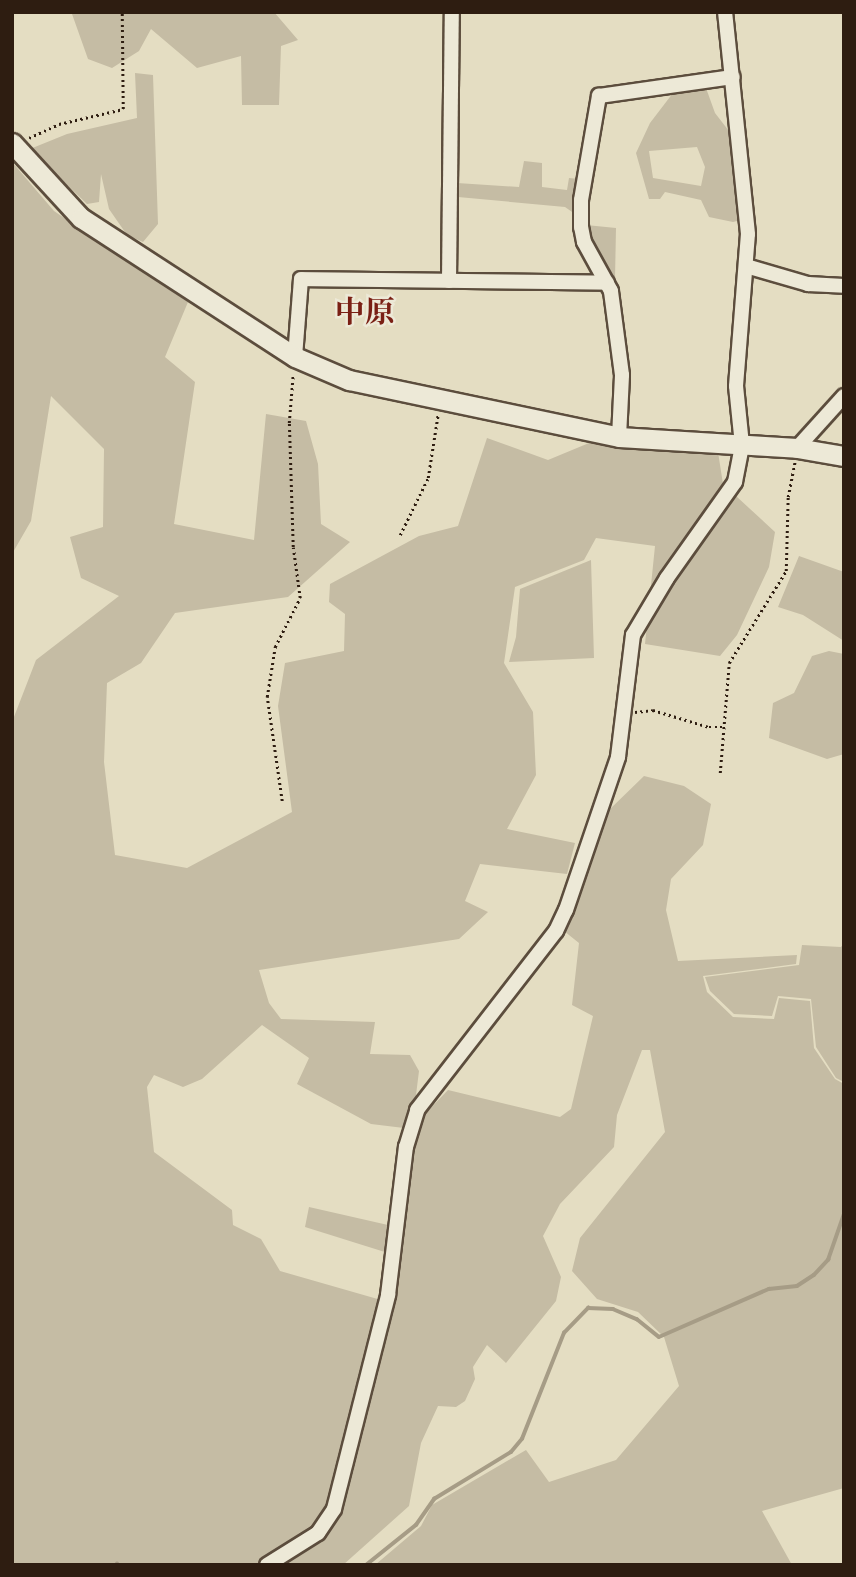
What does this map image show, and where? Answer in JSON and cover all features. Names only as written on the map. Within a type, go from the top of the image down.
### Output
[{"type":"street","points":[[449,282],[452,12]]},
{"type":"street","points":[[267,1565],[318,1533],[334,1509],[388,1295],[410,1127],[417,1110],[547,942],[566,910],[618,757],[633,635],[640,618],[729,497],[742,445],[736,386],[748,234],[725,12]]},
{"type":"street","points":[[619,437],[622,376],[607,283],[584,242],[581,227],[581,200],[599,96],[733,77]]},
{"type":"street","points":[[14,145],[81,218],[295,357],[349,380],[619,437],[797,448],[844,456]]},
{"type":"street","points":[[746,266],[808,284],[844,286]]},
{"type":"street","points":[[295,357],[301,279],[607,283]]},
{"type":"street","points":[[797,448],[844,396]]},
{"type":"path","points":[[14,145],[59,124],[123,109],[122,12]]},
{"type":"path","points":[[282,801],[267,698],[275,647],[300,598],[293,547],[289,423],[295,357]]},
{"type":"path","points":[[400,535],[428,478],[441,401]]},
{"type":"path","points":[[720,773],[726,727],[729,663],[786,571],[788,497],[797,448]]},
{"type":"path","points":[[625,712],[653,710],[709,727],[726,727]]},
{"type":"shaded area","points":[[274,12],[298,40],[281,46],[279,105],[242,105],[241,56],[197,68],[151,29],[139,51],[112,68],[88,59],[72,14]]},
{"type":"shaded area","points":[[135,73],[153,75],[158,224],[143,242],[127,235],[109,209],[101,174],[99,202],[87,204],[30,149],[67,134],[137,118]]},
{"type":"shaded area","points":[[706,88],[715,113],[732,135],[741,220],[733,222],[709,217],[701,200],[665,192],[660,199],[649,199],[636,153],[650,123],[676,89]],"holes":[[[697,147],[705,167],[701,186],[653,178],[649,151]]]},
{"type":"shaded area","points":[[524,161],[542,163],[542,187],[567,190],[569,178],[579,179],[575,214],[565,207],[458,197],[457,183],[519,187]]},
{"type":"shaded area","points":[[12,162],[54,211],[188,302],[165,357],[195,382],[174,524],[254,540],[266,414],[306,421],[318,464],[321,524],[350,542],[288,597],[175,613],[141,663],[107,683],[104,762],[115,855],[187,868],[292,812],[278,706],[285,663],[344,651],[345,614],[329,602],[330,584],[419,536],[458,526],[487,438],[548,460],[589,443],[645,451],[718,452],[723,484],[775,532],[769,567],[737,635],[720,656],[645,644],[655,546],[596,538],[584,560],[515,587],[504,663],[533,712],[536,775],[507,829],[575,843],[567,874],[480,864],[465,901],[488,912],[459,939],[259,970],[269,1003],[281,1019],[375,1022],[370,1054],[410,1055],[419,1071],[415,1103],[404,1128],[371,1124],[297,1084],[309,1058],[262,1025],[202,1079],[183,1087],[154,1075],[147,1087],[154,1152],[232,1210],[233,1225],[261,1239],[280,1271],[395,1304],[414,1137],[424,1115],[448,1090],[560,1117],[571,1109],[593,1016],[572,1005],[579,943],[564,931],[608,811],[644,776],[684,786],[711,804],[703,845],[671,879],[666,910],[678,961],[797,955],[796,964],[703,976],[707,992],[733,1017],[774,1019],[779,998],[810,1001],[814,1048],[835,1079],[844,1084],[844,1488],[762,1511],[792,1565],[375,1565],[421,1526],[432,1505],[526,1450],[549,1482],[616,1460],[679,1386],[664,1337],[638,1312],[597,1299],[572,1271],[580,1238],[665,1132],[650,1050],[642,1050],[617,1115],[614,1147],[560,1204],[543,1236],[561,1277],[556,1301],[506,1363],[487,1345],[473,1367],[475,1379],[465,1401],[456,1407],[438,1406],[421,1443],[409,1506],[343,1565],[12,1565],[12,722],[36,660],[119,596],[81,578],[70,537],[103,527],[104,449],[51,396],[31,521],[12,554]]},
{"type":"shaded area","points":[[586,225],[616,228],[615,279],[610,279],[588,241]]},
{"type":"shaded area","points":[[799,556],[844,572],[844,641],[803,615],[778,607]]},
{"type":"shaded area","points":[[591,560],[594,658],[509,662],[516,637],[520,589]]},
{"type":"shaded area","points":[[829,651],[844,654],[844,754],[827,759],[769,738],[773,703],[794,693],[812,656]]},
{"type":"shaded area","points":[[844,943],[844,1082],[836,1078],[816,1047],[811,999],[778,996],[772,1016],[734,1014],[710,991],[705,977],[799,965],[802,945],[841,947]]},
{"type":"shaded area","points":[[309,1207],[388,1225],[392,1237],[388,1253],[305,1227]]},
{"type":"waterway","points":[[366,1565],[416,1525],[434,1499],[511,1452],[522,1439],[564,1333],[588,1308],[613,1309],[637,1319],[659,1337],[769,1289],[797,1286],[814,1275],[828,1260],[844,1214]]},
{"type":"district","name":"中原","points":[[365,314]]}]
